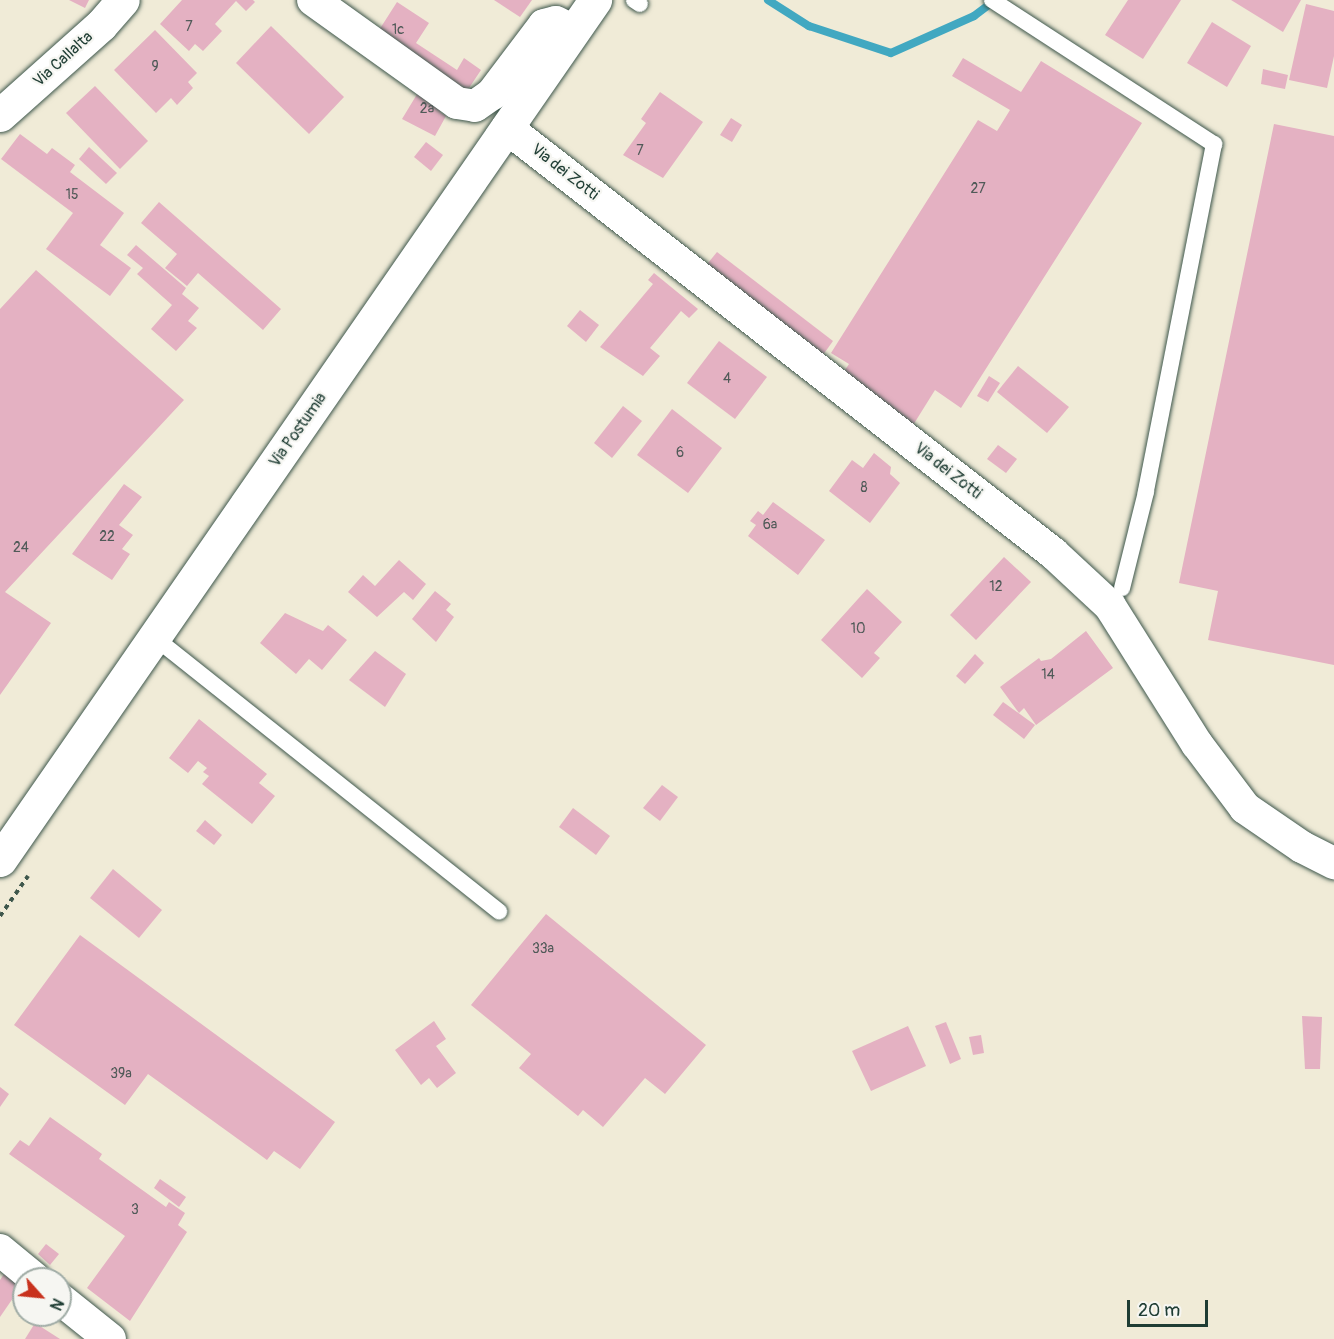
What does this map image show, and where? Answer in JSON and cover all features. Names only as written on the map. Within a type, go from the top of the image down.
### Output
[{"type":"street","name":"Via Callalta","points":[[0,115],[101,25],[123,0]]},
{"type":"street","points":[[313,0],[457,103],[475,106],[492,94],[544,25],[556,22],[574,31]]},
{"type":"street","name":"Via Postumia","points":[[0,858],[595,0]]},
{"type":"street","name":"Via dei Zotti","points":[[507,128],[1053,553],[1110,606],[1197,744],[1245,808],[1302,848],[1334,863]]},
{"type":"street","points":[[0,1250],[21,1267]]},
{"type":"street","points":[[72,1309],[109,1339]]},
{"type":"lane","points":[[992,0],[1214,144],[1146,492],[1122,588]]},
{"type":"lane","points":[[154,637],[499,911]]},
{"type":"building","points":[[69,0],[89,0],[85,8]]},
{"type":"building","points":[[182,0],[253,0],[255,2],[246,11],[236,1],[215,24],[222,31],[203,51],[195,44],[189,51],[160,24]]},
{"type":"building","points":[[494,0],[532,0],[520,17]]},
{"type":"building","points":[[1128,0],[1181,0],[1143,59],[1105,35]]},
{"type":"building","points":[[1231,0],[1301,0],[1283,32]]},
{"type":"building","points":[[397,2],[429,23],[416,43],[457,70],[464,58],[481,70],[463,97],[374,38]]},
{"type":"building","points":[[1306,4],[1334,11],[1334,56],[1327,88],[1289,80]]},
{"type":"building","points":[[1212,22],[1251,46],[1227,87],[1187,63]]},
{"type":"building","points":[[271,26],[344,97],[309,134],[236,63]]},
{"type":"building","points":[[155,30],[197,73],[188,82],[193,88],[177,105],[171,98],[156,113],[114,70]]},
{"type":"building","points":[[963,58],[1021,92],[1041,61],[1142,123],[961,408],[935,390],[910,430],[841,376],[849,364],[831,353],[978,120],[997,131],[1010,110],[952,76]]},
{"type":"building","points":[[1263,69],[1288,75],[1285,89],[1261,84]]},
{"type":"building","points":[[95,86],[148,141],[120,169],[66,113]]},
{"type":"building","points":[[422,86],[446,101],[440,112],[446,116],[435,136],[402,119]]},
{"type":"building","points":[[660,92],[703,122],[663,178],[623,155],[646,123],[641,119]]},
{"type":"building","points":[[731,118],[742,125],[732,142],[720,135]]},
{"type":"building","points":[[1274,124],[1334,136],[1334,665],[1208,640],[1218,591],[1179,583]]},
{"type":"building","points":[[20,134],[47,154],[52,148],[75,165],[70,172],[124,213],[100,245],[131,268],[110,296],[46,249],[73,213],[1,159]]},
{"type":"building","points":[[426,142],[443,155],[431,171],[414,157]]},
{"type":"building","points":[[89,147],[117,173],[106,184],[79,159]]},
{"type":"building","points":[[159,202],[281,309],[263,330],[198,273],[187,286],[165,268],[177,254],[141,223]]},
{"type":"building","points":[[136,245],[186,288],[182,294],[199,308],[188,321],[197,328],[176,351],[151,329],[172,305],[137,274],[143,268],[127,255]]},
{"type":"building","points":[[717,252],[833,341],[820,359],[704,268]]},
{"type":"building","points":[[36,270],[184,400],[5,592],[51,623],[0,695],[0,309]]},
{"type":"building","points":[[654,273],[698,309],[689,318],[681,311],[650,348],[660,356],[643,376],[600,347],[653,284],[648,280]]},
{"type":"building","points":[[580,310],[599,325],[586,342],[567,326]]},
{"type":"building","points":[[719,341],[767,377],[735,419],[687,383]]},
{"type":"building","points":[[1018,366],[1069,407],[1047,433],[997,392]]},
{"type":"building","points":[[989,376],[1000,383],[988,402],[977,396]]},
{"type":"building","points":[[623,406],[642,421],[612,458],[594,443]]},
{"type":"building","points":[[672,409],[722,448],[688,493],[637,455]]},
{"type":"building","points":[[998,445],[1017,459],[1006,473],[987,459]]},
{"type":"building","points":[[874,453],[891,467],[890,474],[900,483],[870,523],[829,491],[852,460],[863,468]]},
{"type":"building","points":[[124,484],[142,497],[119,525],[133,535],[122,549],[130,554],[112,580],[72,554]]},
{"type":"building","points":[[773,502],[825,540],[798,575],[748,536],[756,525],[750,521],[758,511],[763,515]]},
{"type":"building","points":[[1004,557],[1031,582],[976,640],[950,615]]},
{"type":"building","points":[[399,560],[426,584],[413,600],[404,592],[377,617],[348,592],[363,575],[375,586]]},
{"type":"building","points":[[867,589],[902,622],[874,653],[880,658],[862,678],[821,640]]},
{"type":"building","points":[[435,591],[451,604],[446,610],[454,617],[436,642],[412,619]]},
{"type":"building","points":[[285,613],[323,631],[328,625],[347,640],[322,670],[309,659],[296,674],[260,643]]},
{"type":"building","points":[[1086,631],[1113,668],[1036,725],[1024,708],[1019,713],[1000,687],[1039,658],[1041,661],[1051,659]]},
{"type":"building","points":[[375,651],[406,674],[385,707],[349,680]]},
{"type":"building","points":[[975,654],[984,663],[965,684],[956,676]]},
{"type":"building","points":[[1003,702],[1035,725],[1024,739],[993,715]]},
{"type":"building","points":[[199,719],[267,774],[259,783],[275,796],[252,824],[202,784],[209,776],[203,772],[207,768],[198,761],[188,773],[169,758]]},
{"type":"building","points":[[662,785],[678,797],[660,821],[643,808]]},
{"type":"building","points":[[573,808],[610,836],[596,855],[559,827]]},
{"type":"building","points":[[205,820],[222,835],[214,845],[196,831]]},
{"type":"building","points":[[113,869],[162,910],[139,938],[90,898]]},
{"type":"building","points":[[546,914],[706,1045],[665,1094],[645,1078],[603,1127],[583,1110],[578,1116],[519,1068],[531,1054],[471,1005]]},
{"type":"building","points":[[80,935],[335,1122],[300,1169],[274,1151],[267,1160],[148,1074],[125,1105],[14,1025]]},
{"type":"building","points":[[1302,1016],[1322,1017],[1320,1069],[1305,1069]]},
{"type":"building","points":[[434,1021],[446,1039],[436,1046],[456,1073],[437,1088],[429,1078],[421,1085],[395,1050]]},
{"type":"building","points":[[946,1022],[961,1059],[950,1064],[935,1026]]},
{"type":"building","points":[[908,1026],[926,1066],[871,1091],[852,1051]]},
{"type":"building","points":[[981,1035],[984,1053],[973,1055],[969,1037]]},
{"type":"building","points":[[0,1087],[9,1094],[0,1107]]},
{"type":"building","points":[[50,1117],[102,1154],[99,1159],[166,1207],[169,1202],[185,1213],[178,1225],[187,1232],[130,1321],[87,1288],[125,1236],[9,1154],[20,1140],[29,1146]]},
{"type":"building","points":[[160,1179],[186,1197],[179,1207],[154,1188]]},
{"type":"building","points":[[46,1244],[59,1254],[50,1265],[38,1254]]},
{"type":"building","points":[[4,1274],[12,1279],[12,1300],[0,1317],[0,1280]]},
{"type":"building","points":[[32,1327],[41,1327],[60,1339],[25,1339]]},
{"type":"waterway","points":[[768,0],[809,26],[891,53],[974,16],[995,0]]}]
